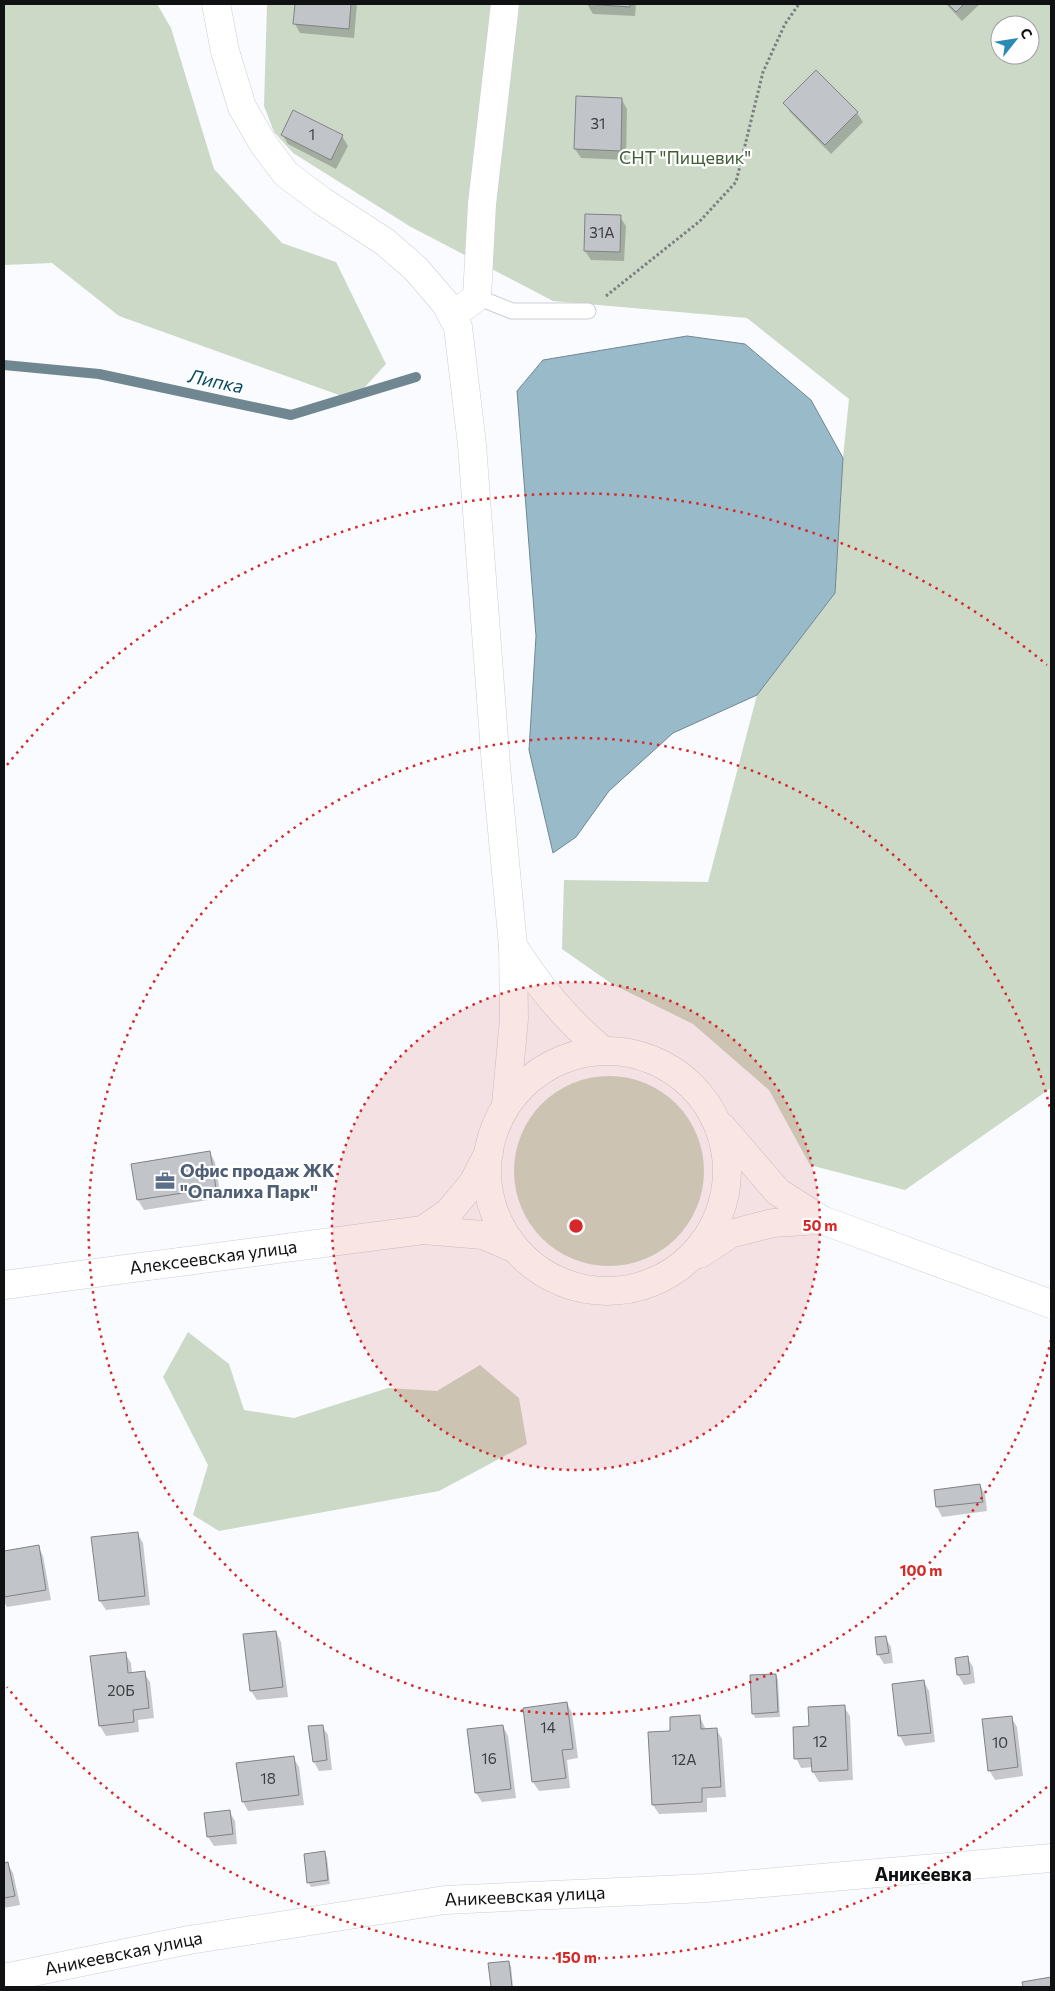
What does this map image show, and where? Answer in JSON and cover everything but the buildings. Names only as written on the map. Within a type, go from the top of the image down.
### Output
[{"type":"street","points":[[216,4],[225,51],[242,107],[264,145],[286,174],[322,201],[385,242],[416,269],[446,304],[458,327],[472,445],[496,766],[513,946],[514,1019],[506,1104],[491,1139],[487,1176],[494,1213],[514,1248],[543,1274],[579,1289],[618,1292],[656,1282],[730,1234],[774,1223],[822,1220]]},
{"type":"street","points":[[453,315],[478,297],[482,204],[505,4]]},
{"type":"street","points":[[513,946],[537,982],[555,1004],[573,1025],[602,1050]]},
{"type":"street","points":[[506,1104],[532,1076],[565,1058],[602,1050],[637,1054],[670,1068],[697,1091],[716,1120],[778,1192],[822,1220],[1051,1304]]},
{"type":"street","points":[[688,1261],[712,1232],[726,1195],[728,1157],[716,1120]]},
{"type":"street","name":"Алексеевская улица","points":[[423,1230],[449,1212],[473,1183],[489,1152]]},
{"type":"street","name":"Алексеевская улица","points":[[4,1285],[423,1230],[483,1235],[514,1248]]},
{"type":"street","name":"Аникеевская улица","points":[[4,1978],[189,1940],[445,1900],[706,1888],[1051,1858]]},
{"type":"lane","points":[[478,297],[512,311],[588,311]]},
{"type":"path","points":[[588,311],[700,221],[736,182],[763,72],[785,24],[799,4]]},
{"type":"green space","points":[[4,4],[157,4],[171,28],[214,169],[282,243],[336,262],[386,364],[353,400],[119,316],[52,263],[4,265]]},
{"type":"green space","name":"СНТ \"Пищевик\"","points":[[267,4],[1051,4],[1051,1088],[905,1190],[810,1165],[769,1090],[693,1024],[612,984],[562,949],[564,880],[708,882],[757,695],[835,593],[843,458],[849,399],[747,318],[553,301],[411,227],[293,153],[274,132],[264,106]]},
{"type":"green space","points":[[609,1076],[636,1080],[662,1092],[676,1104],[688,1118],[700,1144],[704,1171],[700,1198],[688,1224],[676,1238],[662,1250],[636,1262],[609,1266],[582,1262],[556,1250],[542,1238],[530,1224],[518,1198],[514,1171],[518,1144],[530,1118],[542,1104],[556,1092],[582,1080]]},
{"type":"green space","points":[[188,1332],[229,1364],[244,1410],[294,1418],[388,1388],[437,1391],[480,1365],[519,1398],[527,1444],[439,1491],[219,1531],[193,1515],[208,1465],[163,1377]]},
{"type":"water","points":[[687,336],[745,344],[811,400],[843,458],[835,593],[757,695],[673,733],[609,791],[576,837],[553,853],[529,750],[536,636],[517,391],[543,360]]},
{"type":"waterway","name":"Липка","points":[[4,365],[99,374],[291,415],[416,377]]},
{"type":"place","name":"Офис продаж ЖК \"Опалиха Парк\"","points":[[165,1181]]},
{"type":"district","name":"Аникеевка","points":[[923,1874]]}]
